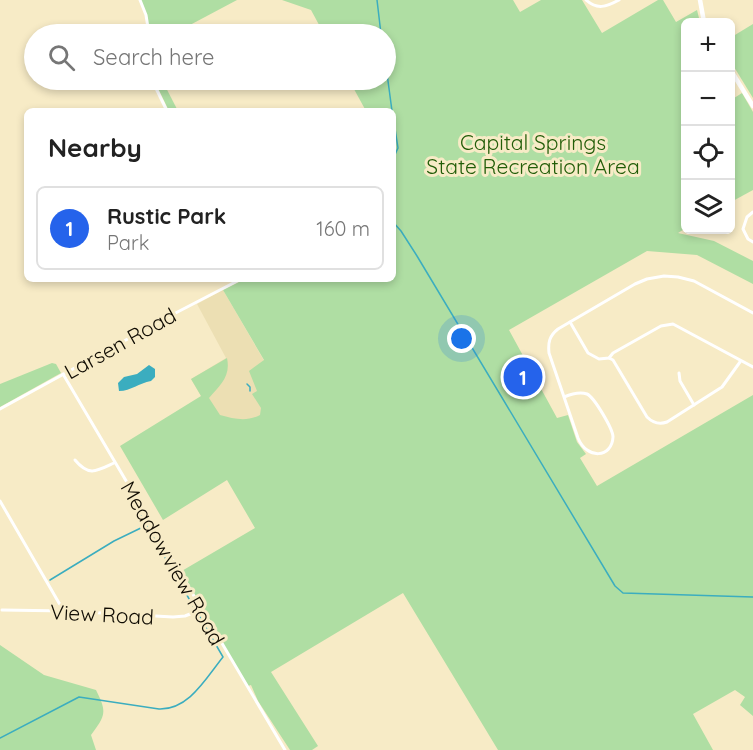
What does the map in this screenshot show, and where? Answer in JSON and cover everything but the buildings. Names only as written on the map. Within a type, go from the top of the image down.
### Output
[{"type":"street","points":[[140,0],[147,24]]},
{"type":"street","points":[[586,0],[594,6],[608,6],[619,0]]},
{"type":"street","points":[[700,0],[703,18]]},
{"type":"street","points":[[732,72],[753,106]]},
{"type":"street","points":[[157,90],[166,108]]},
{"type":"street","points":[[753,212],[747,217],[743,229],[753,242]]},
{"type":"street","points":[[564,396],[581,393],[590,396],[612,431],[611,442],[604,451],[594,453],[583,449],[564,396],[549,353],[549,341],[554,332],[638,282],[664,276],[678,277],[694,281],[751,312],[753,304]]},
{"type":"street","name":"Larsen Road","points":[[0,409],[235,282]]},
{"type":"street","points":[[570,322],[588,353],[599,359],[609,357],[654,329],[673,324],[753,367]]},
{"type":"street","points":[[609,357],[647,417],[652,422],[664,423],[725,385],[740,361]]},
{"type":"street","name":"Meadowview Road","points":[[63,374],[200,610],[285,750]]},
{"type":"street","points":[[679,374],[680,381],[694,405]]},
{"type":"street","points":[[75,460],[81,468],[89,472],[114,463]]},
{"type":"street","points":[[0,501],[59,603],[66,611]]},
{"type":"street","name":"View Road","points":[[2,610],[173,617],[185,616],[200,610]]},
{"type":"shaded area","points":[[223,290],[306,433],[244,469],[191,379],[226,358],[197,304]]},
{"type":"green space","points":[[140,0],[237,0],[192,24],[148,24]]},
{"type":"green space","name":"Capital Springs State Recreation Area","points":[[282,0],[513,0],[520,12],[541,0],[582,0],[602,33],[658,0],[663,0],[676,22],[681,19],[681,231],[678,233],[714,241],[753,261],[753,284],[697,255],[647,251],[509,330],[557,418],[568,415],[577,442],[586,454],[580,458],[597,486],[753,395],[753,716],[740,705],[745,697],[735,690],[693,714],[713,750],[498,750],[403,593],[271,672],[318,746],[312,750],[290,750],[258,701],[251,685],[248,686],[180,572],[255,528],[227,480],[163,520],[120,446],[201,396],[191,379],[227,358],[226,376],[209,398],[220,415],[245,419],[260,415],[261,408],[252,394],[257,391],[249,371],[264,360],[223,290],[239,282],[396,282],[396,108],[364,108],[354,90],[396,90],[396,24],[319,24],[311,10]]},
{"type":"green space","name":"Capital Springs State Recreation Area","points":[[697,10],[699,18],[683,18]]},
{"type":"green space","points":[[753,24],[753,98],[735,69],[735,35]]},
{"type":"green space","points":[[159,90],[167,90],[176,108],[168,108]]},
{"type":"green space","points":[[742,93],[753,112],[753,190],[735,200],[735,126],[735,97]]},
{"type":"green space","points":[[52,363],[56,364],[61,373],[0,407],[0,384]]},
{"type":"green space","points":[[0,645],[44,675],[96,690],[103,713],[100,723],[91,735],[96,750],[0,750]]},
{"type":"water","points":[[149,365],[155,369],[155,377],[151,381],[119,391],[118,383],[124,377],[137,374]]},
{"type":"waterway","points":[[377,0],[380,24]]},
{"type":"waterway","points":[[389,90],[392,108]]},
{"type":"waterway","points":[[396,135],[398,148],[396,152]]},
{"type":"waterway","points":[[396,225],[417,256],[615,586],[623,593],[753,597]]},
{"type":"waterway","points":[[247,384],[250,391]]},
{"type":"waterway","points":[[128,494],[195,609]]},
{"type":"waterway","points":[[50,580],[114,541],[145,526]]},
{"type":"waterway","points":[[0,738],[79,697],[159,709],[170,708],[188,699],[223,657],[198,614]]},
{"type":"place","name":"Rustic Park","points":[[523,377]]}]
